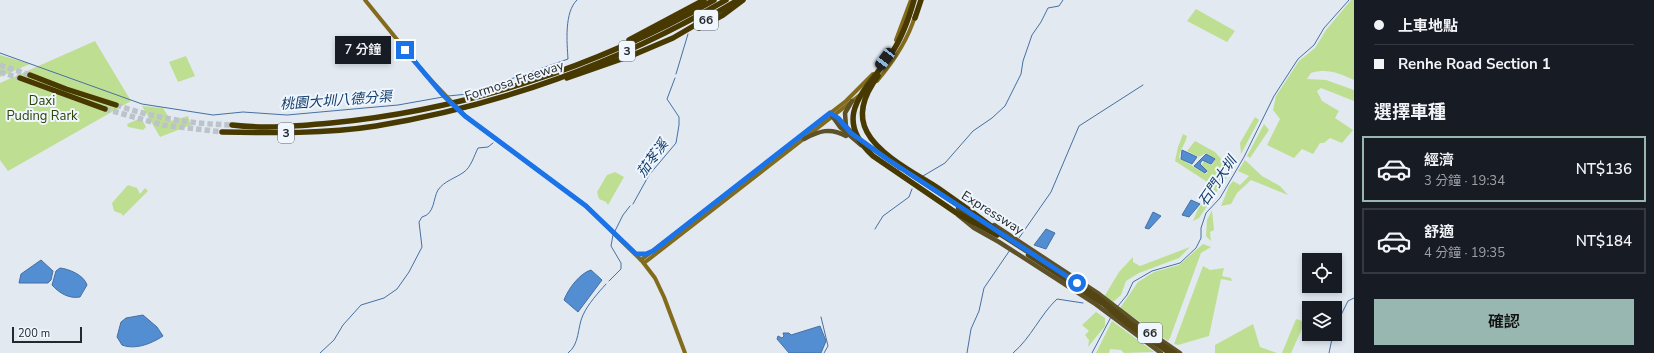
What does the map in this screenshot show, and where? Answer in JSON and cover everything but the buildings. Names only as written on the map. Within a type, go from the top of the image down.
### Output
[{"type":"highway","points":[[590,60],[704,0]]},
{"type":"highway","name":"Formosa Freeway","points":[[222,132],[350,121],[446,105],[514,86],[590,60],[642,38],[714,0]]},
{"type":"highway","name":"Formosa Freeway","points":[[232,125],[244,129],[305,132],[375,126],[472,106],[522,91],[617,56],[665,33],[726,0]]},
{"type":"highway","name":"66","points":[[673,38],[738,0]]},
{"type":"highway","points":[[522,91],[544,86],[615,62],[711,22],[743,0]]},
{"type":"highway","points":[[915,18],[918,0]]},
{"type":"highway","name":"66","points":[[918,0],[899,45],[865,97],[862,116],[866,131],[874,142],[886,153],[972,211],[998,234],[1096,300],[1127,324],[1169,353]]},
{"type":"highway","name":"66","points":[[918,0],[897,44],[886,61],[864,88],[856,102],[853,119],[855,132],[863,146],[873,156],[955,212],[998,234],[1098,297],[1129,322],[1175,353]]},
{"type":"highway","points":[[30,75],[66,89],[116,105]]},
{"type":"highway","points":[[20,78],[105,109]]},
{"type":"highway","points":[[863,142],[998,234]]},
{"type":"highway","points":[[871,151],[922,183]]},
{"type":"main road","points":[[365,0],[387,29],[443,95],[465,116],[586,206],[643,262],[649,269],[664,297],[685,353]]},
{"type":"main road","points":[[643,262],[653,256],[804,139],[856,92],[885,59],[896,40],[911,0]]},
{"type":"main road","points":[[643,262],[653,251],[877,81],[885,72],[907,36],[915,18]]},
{"type":"main road","points":[[851,133],[846,127],[844,117],[852,101]]},
{"type":"main road","points":[[832,114],[840,127],[855,140]]},
{"type":"main road","name":"Expressway","points":[[832,114],[838,118],[851,133],[863,142],[1099,294],[1180,353]]},
{"type":"main road","points":[[804,139],[819,132],[829,130],[840,132],[855,140]]},
{"type":"main road","name":"Expressway","points":[[855,140],[946,205],[969,225],[999,242],[1094,303],[1161,353]]},
{"type":"main road","points":[[889,165],[894,174]]},
{"type":"main road","points":[[634,253],[642,255],[653,251]]},
{"type":"main road","points":[[649,269],[653,256]]},
{"type":"green space","points":[[1351,0],[1354,0],[1354,80],[1338,73],[1328,71],[1311,73],[1307,79],[1326,80],[1354,90],[1354,101],[1321,88],[1317,91],[1322,101],[1339,111],[1335,118],[1353,130],[1342,143],[1330,138],[1324,143],[1320,143],[1313,154],[1302,149],[1294,158],[1267,145],[1280,119],[1273,110],[1276,96],[1299,61],[1315,48],[1326,30]]},
{"type":"green space","points":[[1196,9],[1235,31],[1227,42],[1187,21]]},
{"type":"green space","name":"Daxi Puding Rark","points":[[95,41],[131,101],[8,171],[0,160],[0,83]]},
{"type":"green space","points":[[0,55],[30,64],[0,77]]},
{"type":"green space","points":[[186,56],[195,76],[178,82],[169,62]]},
{"type":"green space","points":[[142,106],[163,108],[171,121],[188,116],[191,125],[160,137]]},
{"type":"green space","points":[[1255,117],[1259,120],[1241,154],[1240,143]]},
{"type":"green space","points":[[141,118],[146,127],[143,130],[128,127],[127,124]]},
{"type":"green space","points":[[1264,124],[1269,130],[1250,158],[1247,156]]},
{"type":"green space","points":[[1183,134],[1187,136],[1179,158],[1206,174],[1207,172],[1201,166],[1204,161],[1211,165],[1215,160],[1206,153],[1199,157],[1187,151],[1195,141],[1215,152],[1224,162],[1216,174],[1220,178],[1227,171],[1226,161],[1228,158],[1232,160],[1234,166],[1199,218],[1193,221],[1198,209],[1215,187],[1175,161]]},
{"type":"green space","points":[[1245,160],[1262,176],[1280,186],[1288,195],[1251,180],[1237,193],[1231,204],[1221,206],[1229,186],[1233,181],[1240,185],[1249,176],[1238,171]]},
{"type":"green space","points":[[615,172],[624,177],[608,205],[606,202],[599,199],[597,192],[607,175]]},
{"type":"green space","points":[[128,185],[137,188],[140,194],[145,188],[148,191],[123,216],[122,214],[114,211],[112,203]]},
{"type":"green space","points":[[1212,210],[1214,230],[1210,232],[1211,241],[1206,236],[1207,220]]},
{"type":"green space","points":[[1203,244],[1211,247],[1201,253],[1168,341],[1120,308],[1138,282],[1154,272],[1179,265]]},
{"type":"green space","points":[[1190,247],[1179,258],[1139,273],[1126,281],[1121,295],[1113,302],[1104,297],[1119,272],[1133,257],[1133,262],[1140,266]]},
{"type":"green space","points":[[1203,266],[1210,270],[1224,268],[1222,276],[1231,278],[1232,281],[1221,279],[1209,336],[1178,345],[1174,344]]},
{"type":"green space","points":[[1096,312],[1105,318],[1105,326],[1088,347],[1089,340],[1085,335],[1089,331],[1082,325]]},
{"type":"green space","points":[[1296,319],[1302,321],[1302,329],[1291,353],[1282,353]]},
{"type":"green space","points":[[1112,321],[1154,352],[1124,353],[1121,350],[1110,349],[1109,353],[1096,353]]},
{"type":"green space","points":[[1253,324],[1260,347],[1277,353],[1215,353],[1215,345]]},
{"type":"water","points":[[1182,150],[1197,157],[1192,164],[1181,159]]},
{"type":"water","points":[[1206,154],[1215,159],[1211,164],[1202,160],[1200,164],[1207,171],[1205,173],[1194,166]]},
{"type":"water","points":[[1191,200],[1200,204],[1189,217],[1182,215]]},
{"type":"water","points":[[1153,212],[1161,216],[1149,229],[1145,228]]},
{"type":"water","points":[[1046,229],[1055,233],[1046,249],[1034,245]]},
{"type":"water","points":[[41,260],[53,271],[51,280],[48,283],[19,283],[21,274]]},
{"type":"water","points":[[60,268],[76,273],[83,278],[87,285],[80,297],[64,295],[52,285],[56,271]]},
{"type":"water","points":[[591,270],[602,280],[578,312],[564,300],[568,291],[575,282],[583,274]]},
{"type":"water","points":[[143,315],[157,327],[163,336],[143,345],[132,347],[122,345],[117,337],[121,322],[126,318]]},
{"type":"water","points":[[820,326],[826,341],[821,353],[789,353],[777,339],[778,336],[782,338],[784,336],[783,333],[789,333],[791,335]]},
{"type":"waterway","name":"桃園大圳八德分渠","points":[[448,96],[468,94],[568,59],[568,20],[573,5],[577,0]]},
{"type":"waterway","points":[[923,176],[945,163],[973,131],[992,118],[1005,106],[1021,74],[1023,61],[1032,35],[1048,8],[1059,6],[1063,0]]},
{"type":"waterway","name":"石門大圳","points":[[1118,306],[1127,295],[1133,282],[1152,271],[1180,263],[1196,248],[1201,238],[1201,228],[1206,213],[1220,198],[1244,157],[1274,96],[1298,59],[1314,45],[1324,28],[1349,0]]},
{"type":"waterway","name":"茄苳溪","points":[[676,74],[688,34]]},
{"type":"waterway","name":"桃園大圳八德分渠","points":[[0,53],[142,104],[213,115],[243,112],[287,115],[398,105],[443,97]]},
{"type":"waterway","name":"茄苳溪","points":[[633,204],[649,175],[676,143],[679,117],[667,99],[675,78]]},
{"type":"waterway","points":[[1019,238],[1051,192],[1079,126],[1143,85]]},
{"type":"waterway","points":[[320,353],[334,340],[343,325],[361,305],[384,298],[397,289],[409,272],[422,247],[419,222],[422,217],[429,213],[436,193],[443,184],[466,170],[478,148],[488,147],[493,143]]},
{"type":"waterway","points":[[875,229],[883,216],[909,197],[912,189]]},
{"type":"waterway","name":"茄苳溪","points":[[615,231],[623,215],[630,206]]},
{"type":"waterway","name":"茄苳溪","points":[[609,281],[621,269],[621,263],[611,246],[613,235]]},
{"type":"waterway","points":[[967,353],[971,329],[979,311],[984,288],[1010,250]]},
{"type":"waterway","name":"茄苳溪","points":[[568,353],[575,345],[581,320],[585,311],[606,284]]},
{"type":"waterway","points":[[1342,313],[1348,301],[1354,298]]},
{"type":"waterway","points":[[1013,353],[1057,299],[1083,303]]},
{"type":"waterway","points":[[821,317],[828,346],[824,353]]},
{"type":"waterway","name":"石門大圳","points":[[1092,353],[1111,317]]},
{"type":"waterway","points":[[1329,353],[1332,341]]},
{"type":"tunnel","points":[[0,65],[30,75]]},
{"type":"tunnel","points":[[0,72],[20,78]]},
{"type":"tunnel","points":[[116,105],[130,110],[173,120],[232,125]]},
{"type":"tunnel","points":[[105,109],[163,125],[222,132]]},
{"type":"route","points":[[405,50],[443,95],[465,116],[586,206],[636,254],[646,254],[653,251],[830,113],[838,118],[851,133],[887,159],[1077,283]]}]
